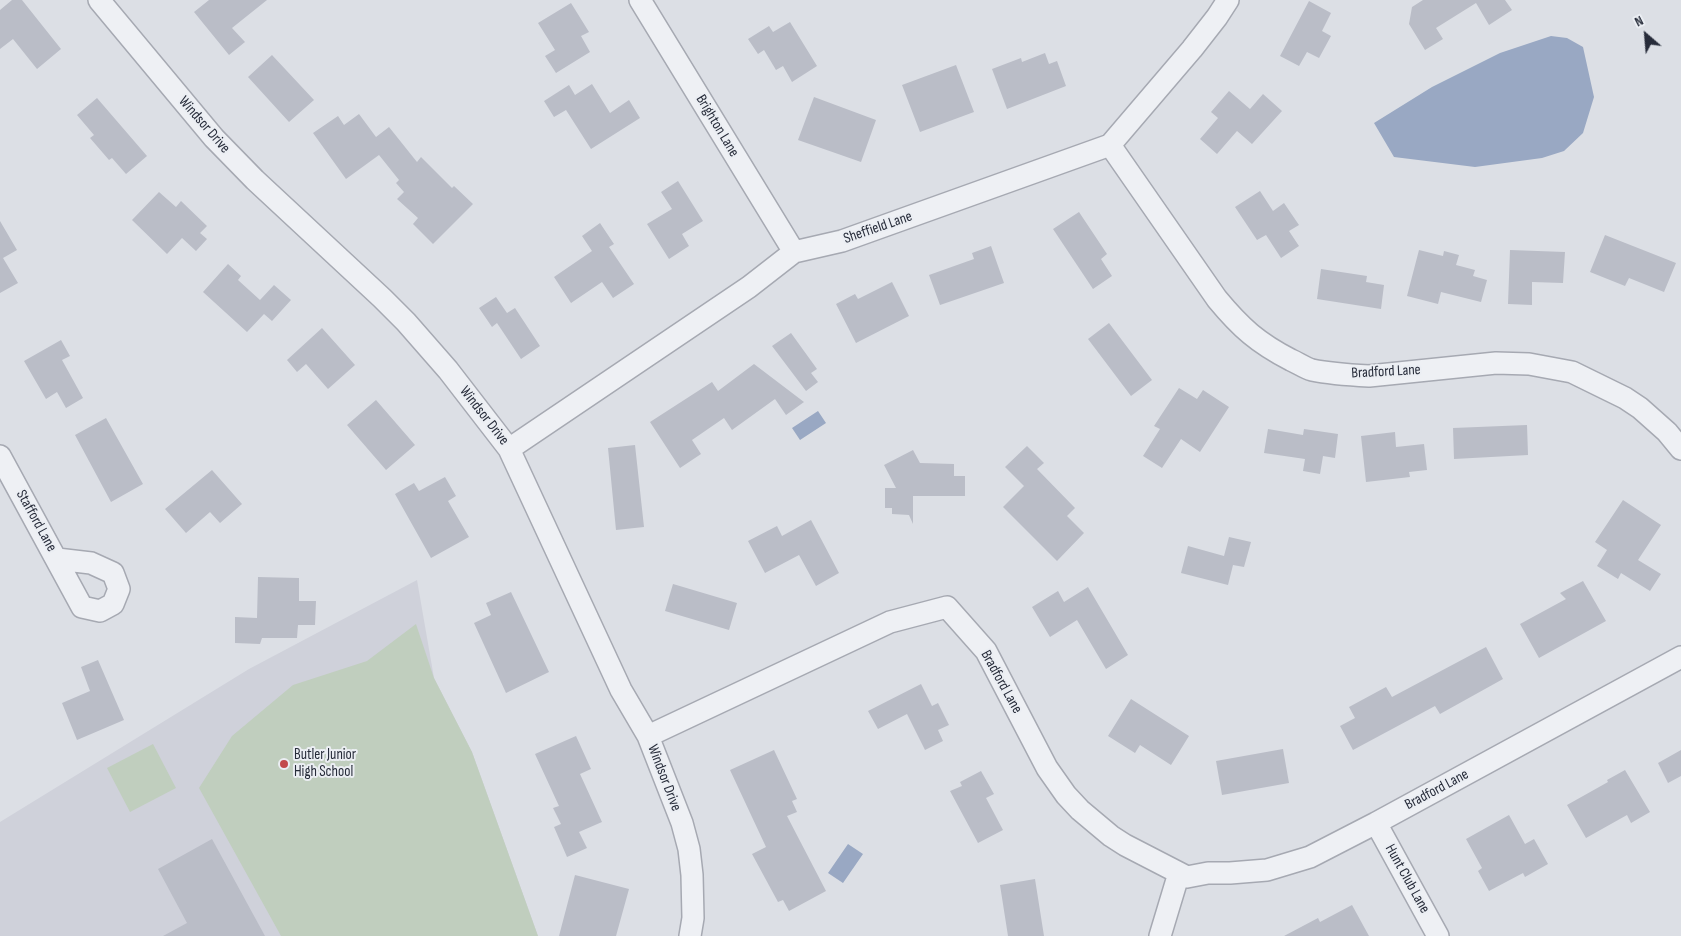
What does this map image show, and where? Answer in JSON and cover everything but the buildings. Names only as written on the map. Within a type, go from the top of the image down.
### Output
[{"type":"street","name":"Windsor Drive","points":[[99,0],[214,138],[255,180],[406,322],[448,370],[509,448],[621,690],[648,736],[682,823],[689,849],[694,894],[690,936]]},
{"type":"street","name":"Brighton Lane","points":[[640,0],[794,252]]},
{"type":"street","points":[[1110,145],[1217,18],[1228,0]]},
{"type":"street","name":"Sheffield Lane","points":[[509,448],[749,287],[794,252],[842,241],[1110,145]]},
{"type":"street","name":"Bradford Lane","points":[[1110,145],[1217,299],[1236,322],[1254,338],[1272,350],[1310,369],[1349,375],[1369,376],[1496,363],[1529,364],[1572,372],[1640,408],[1667,432],[1681,449]]},
{"type":"street","name":"Stafford Lane","points":[[0,456],[57,560]]},
{"type":"street","name":"Bradford Lane","points":[[648,736],[890,622],[947,607],[986,651],[1047,768],[1066,795],[1080,810],[1111,836],[1187,877],[1208,873],[1267,870],[1319,853],[1681,657]]},
{"type":"street","name":"Hunt Club Lane","points":[[1376,823],[1438,936]]},
{"type":"street","points":[[1160,936],[1179,873]]},
{"type":"shaded area","name":"Butler Junior High School","points":[[417,580],[434,678],[472,752],[538,936],[0,936],[0,822],[249,669]]},
{"type":"green space","points":[[416,624],[434,678],[472,752],[538,936],[281,936],[199,788],[232,736],[293,685],[367,661]]},
{"type":"green space","points":[[153,744],[176,788],[130,812],[107,768]]},
{"type":"water","points":[[1551,36],[1567,38],[1583,47],[1594,97],[1583,133],[1564,151],[1542,158],[1475,167],[1394,157],[1374,123],[1432,87],[1500,53]]},
{"type":"water","points":[[818,411],[826,423],[800,440],[792,428]]},
{"type":"water","points":[[848,844],[863,854],[843,883],[828,873]]},
{"type":"place","name":"Butler Junior High School","points":[[284,764]]}]
